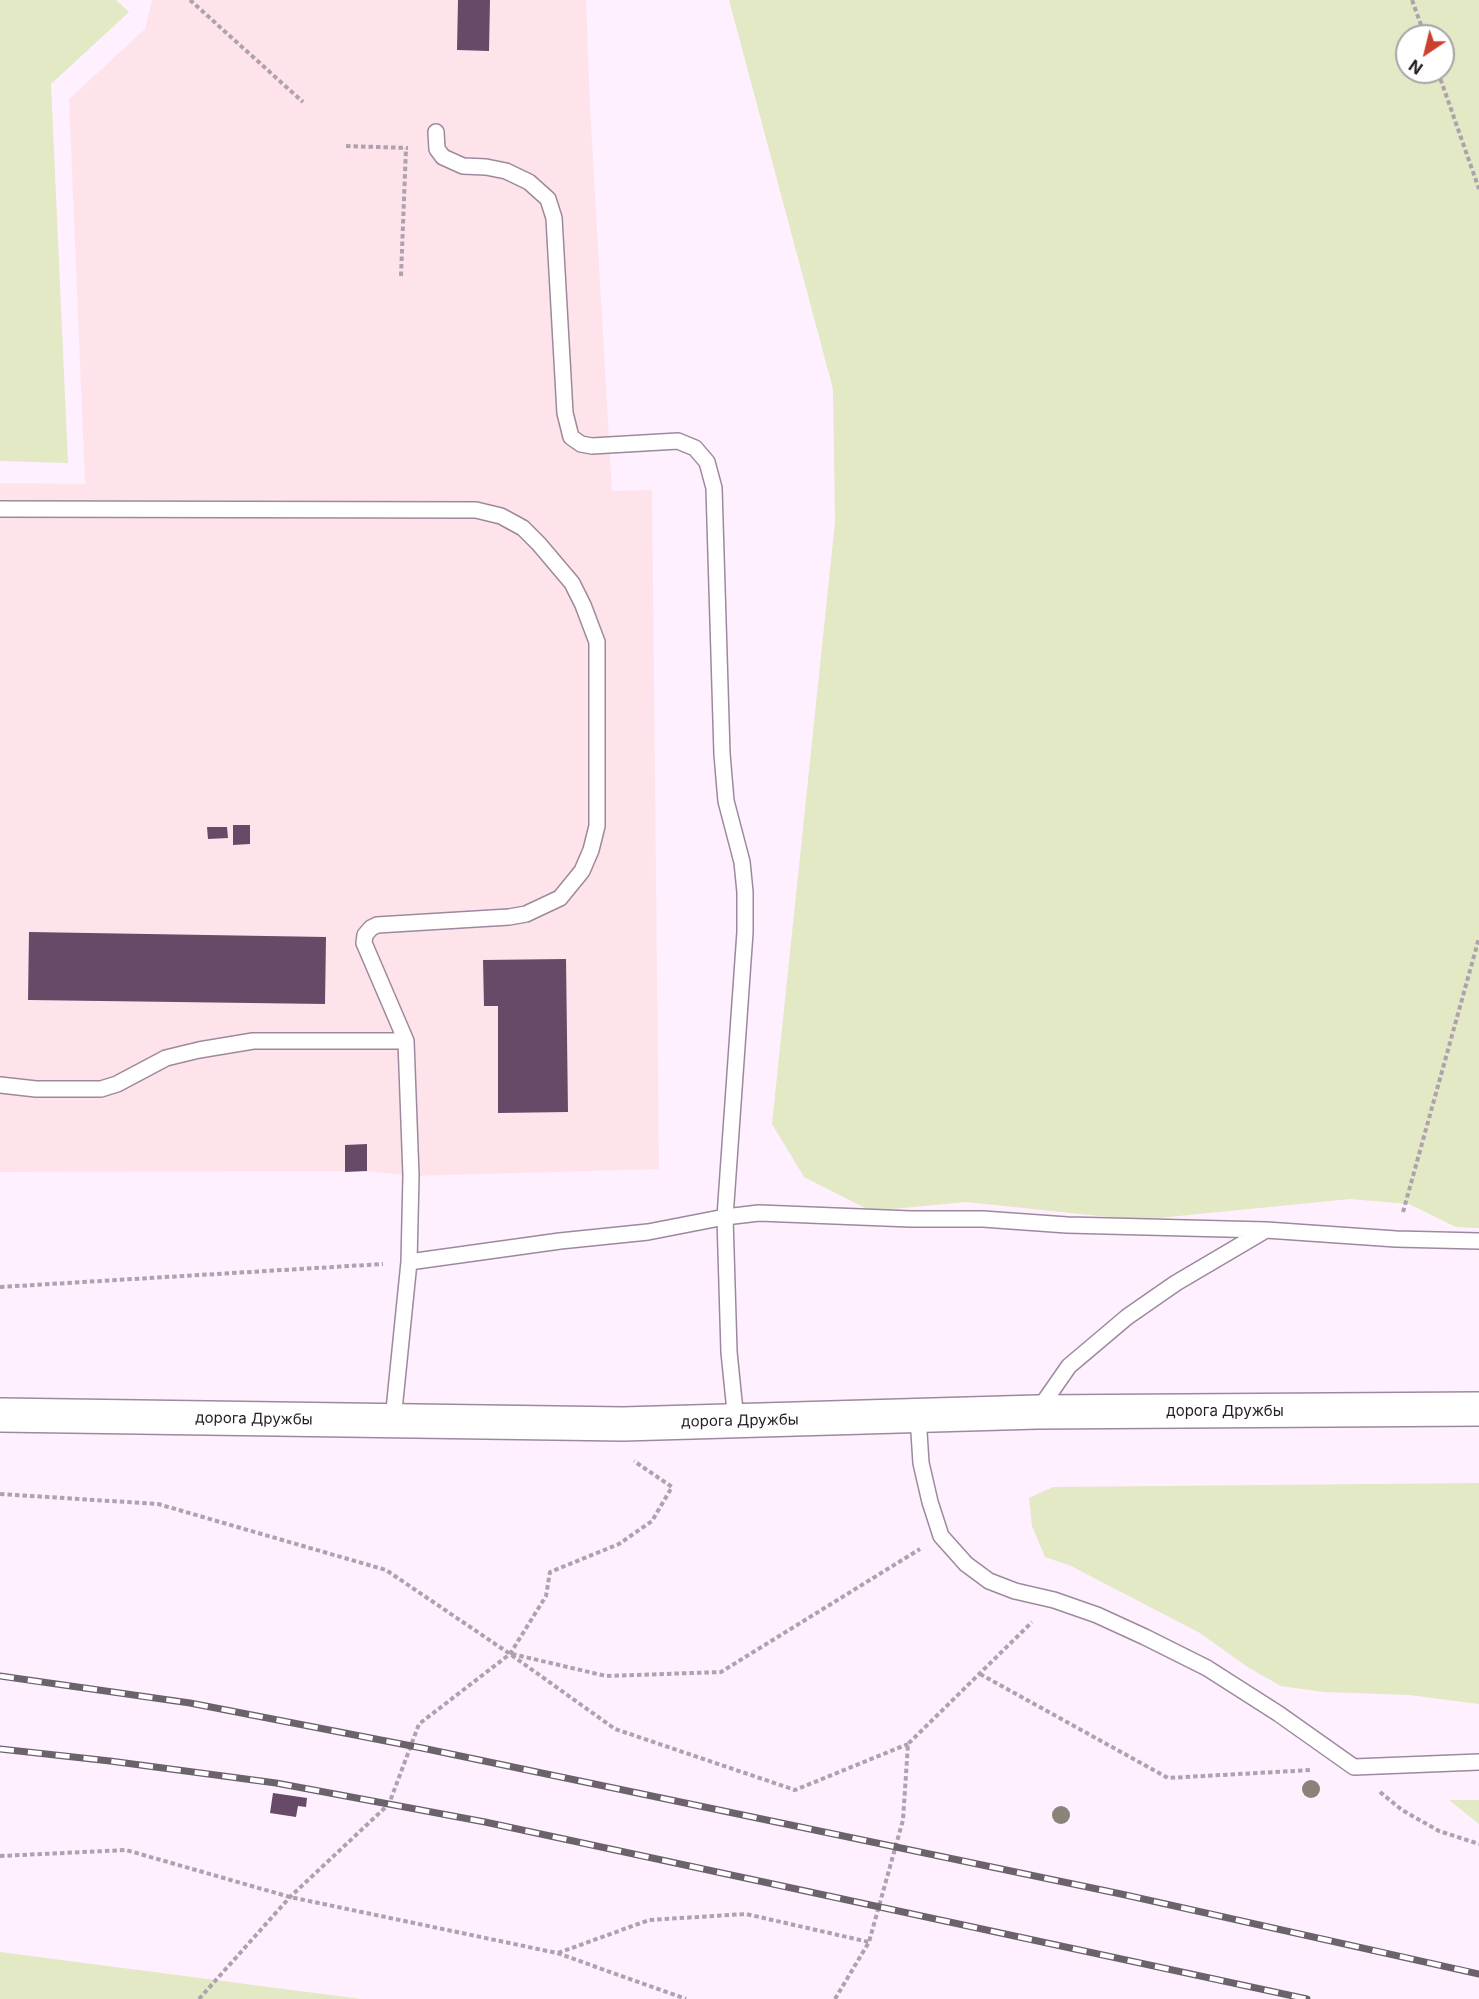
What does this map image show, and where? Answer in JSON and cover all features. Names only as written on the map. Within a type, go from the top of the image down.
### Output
[{"type":"main road","name":"дорога Дружбы","points":[[0,1415],[595,1424],[1037,1412],[1479,1409]]},
{"type":"lane","points":[[436,132],[437,148],[443,157],[464,166],[506,171],[529,182],[548,200],[554,218],[565,413],[567,428],[572,437],[581,444],[592,446],[678,441],[696,448],[706,462],[714,488],[723,766],[726,801],[742,862],[745,892],[745,932],[725,1217],[729,1352],[736,1421]]},
{"type":"lane","points":[[0,509],[476,510],[501,516],[523,528],[572,583],[583,604],[597,642],[597,826],[591,850],[582,871],[560,898],[526,914],[377,925],[365,935],[364,943],[406,1041],[411,1176],[409,1262],[393,1420]]},
{"type":"lane","points":[[0,1085],[36,1089],[101,1089],[117,1084],[166,1058],[253,1041],[406,1041]]},
{"type":"lane","points":[[409,1262],[560,1241],[648,1232],[759,1213],[1266,1230],[1396,1239],[1479,1240]]},
{"type":"lane","points":[[1037,1412],[1069,1366],[1127,1317],[1176,1283],[1266,1230]]},
{"type":"lane","points":[[918,1417],[921,1463],[941,1536],[966,1564],[989,1581],[1097,1615],[1145,1636],[1207,1668],[1279,1714],[1354,1767],[1479,1762]]},
{"type":"path","points":[[190,0],[303,102]]},
{"type":"path","points":[[1412,0],[1421,24]]},
{"type":"path","points":[[1442,84],[1479,189]]},
{"type":"path","points":[[346,146],[437,148]]},
{"type":"path","points":[[401,276],[406,148]]},
{"type":"path","points":[[1396,1239],[1479,938]]},
{"type":"path","points":[[0,1287],[409,1262]]},
{"type":"path","points":[[199,1999],[290,1897],[389,1804],[419,1724],[510,1654],[546,1596],[550,1572],[619,1544],[652,1521],[672,1487],[633,1460]]},
{"type":"path","points":[[0,1494],[158,1504],[386,1570],[615,1729],[795,1790],[908,1744],[1054,1600]]},
{"type":"path","points":[[510,1654],[606,1676],[721,1672],[941,1536]]},
{"type":"path","points":[[980,1674],[1168,1778],[1354,1767],[1402,1810],[1439,1831],[1479,1844]]},
{"type":"path","points":[[835,1999],[869,1942],[903,1820],[908,1744]]},
{"type":"path","points":[[0,1856],[126,1850],[290,1897],[557,1953],[686,1999]]},
{"type":"path","points":[[557,1953],[649,1920],[746,1914],[869,1942]]},
{"type":"shaded area","points":[[152,0],[586,0],[612,491],[652,490],[659,1169],[411,1176],[367,1171],[0,1172],[0,483],[85,484],[69,99],[145,29]]},
{"type":"green space","points":[[0,0],[116,0],[129,12],[51,84],[68,463],[0,461]]},
{"type":"green space","points":[[729,0],[1479,0],[1479,1228],[1456,1227],[1409,1204],[1350,1199],[1138,1220],[966,1202],[871,1211],[804,1177],[772,1124],[835,522],[833,389]]},
{"type":"green space","points":[[1479,1483],[1479,1704],[1409,1695],[1324,1692],[1281,1686],[1249,1668],[1200,1633],[1071,1566],[1045,1557],[1032,1526],[1029,1498],[1053,1487]]},
{"type":"green space","points":[[1449,1800],[1479,1800],[1479,1824]]},
{"type":"green space","points":[[0,1952],[361,1999],[0,1999]]},
{"type":"building","points":[[458,0],[490,0],[489,51],[457,50]]},
{"type":"building","points":[[233,825],[250,825],[250,844],[233,845]]},
{"type":"building","points":[[207,827],[227,827],[228,838],[208,839]]},
{"type":"building","points":[[29,932],[326,937],[325,1004],[28,1000]]},
{"type":"building","points":[[566,959],[568,1112],[498,1113],[498,1006],[484,1006],[483,960]]},
{"type":"building","points":[[367,1144],[367,1171],[345,1172],[345,1145]]},
{"type":"building","points":[[273,1793],[307,1798],[306,1807],[298,1806],[296,1817],[270,1813]]},
{"type":"railway","points":[[0,1676],[190,1703],[422,1748],[1121,1894],[1479,1974]]},
{"type":"railway","points":[[0,1749],[276,1783],[485,1822],[1307,1999]]}]
